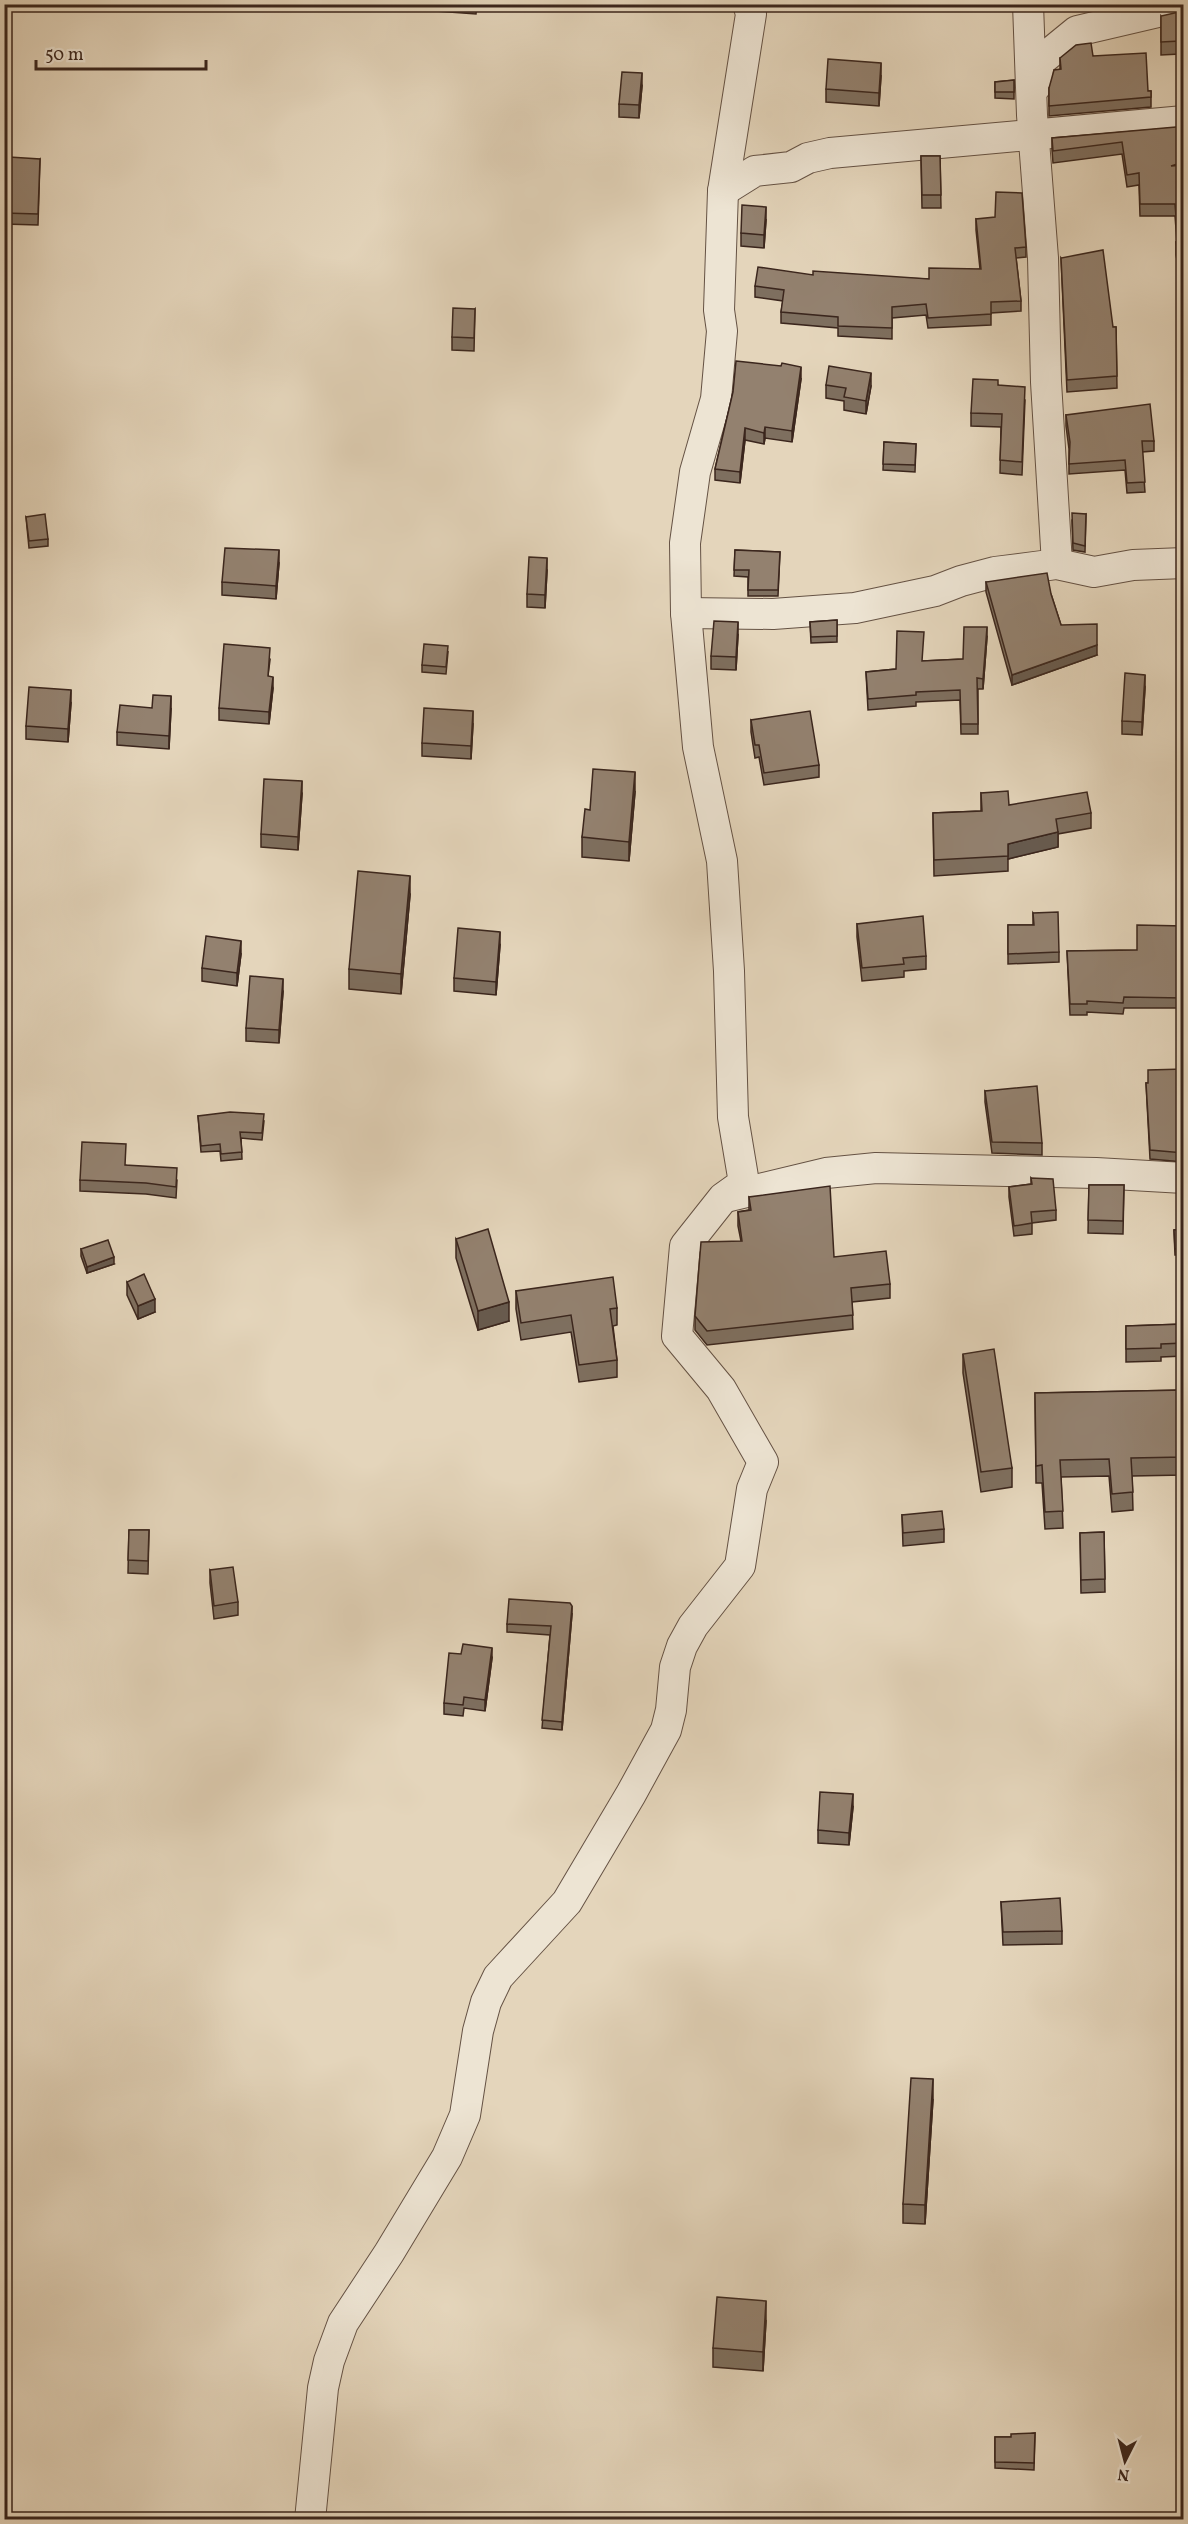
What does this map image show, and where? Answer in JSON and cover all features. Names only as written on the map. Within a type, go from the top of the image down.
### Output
[{"type":"street","points":[[310,2520],[318,2421],[329,2361],[343,2324],[389,2253],[452,2146],[465,2115],[478,2031],[486,2002],[498,1977],[567,1902],[632,1794],[666,1730],[671,1710],[675,1667],[682,1646],[693,1626],[740,1566],[752,1489],[763,1462],[720,1389],[677,1336],[685,1246],[723,1198],[744,1183],[733,1117],[729,970],[722,861],[698,747],[686,613],[685,543],[695,472],[716,399],[718,382],[722,331],[719,310],[723,192],[751,14],[748,4]]},
{"type":"street","points":[[1028,4],[1033,125],[1043,258],[1046,382],[1057,564]]},
{"type":"street","points":[[1033,125],[1039,62],[1077,31],[1147,9],[1184,6]]},
{"type":"street","points":[[723,192],[755,171],[790,167],[808,158],[830,153],[1033,125],[1184,121]]},
{"type":"street","points":[[686,613],[773,614],[855,608],[935,591],[995,572],[1057,564],[1095,572],[1134,565],[1184,563]]},
{"type":"street","points":[[723,1198],[826,1173],[876,1168],[1096,1173],[1184,1178]]},
{"type":"building","points":[[1179,12],[1180,41],[1161,42],[1161,16]]},
{"type":"building","points":[[1091,43],[1093,56],[1146,53],[1148,91],[1151,91],[1151,97],[1049,106],[1049,88],[1054,70],[1061,69],[1060,58],[1076,45]]},
{"type":"building","points":[[828,59],[881,63],[879,93],[826,89]]},
{"type":"building","points":[[622,72],[642,73],[639,105],[619,104]]},
{"type":"building","points":[[1014,80],[1014,92],[995,92],[995,82]]},
{"type":"building","points":[[1184,127],[1184,162],[1171,166],[1184,165],[1184,285],[1176,242],[1178,242],[1175,204],[1140,204],[1139,173],[1127,175],[1122,142],[1053,151],[1052,138]]},
{"type":"building","points":[[921,156],[940,156],[941,195],[922,195]]},
{"type":"building","points":[[9,157],[40,159],[38,214],[4,213],[4,191],[6,191]]},
{"type":"building","points":[[996,192],[1022,193],[1026,247],[1015,248],[1021,301],[991,302],[991,314],[928,318],[926,304],[892,307],[892,328],[838,326],[838,317],[781,312],[784,290],[755,286],[758,267],[813,275],[813,271],[929,279],[929,268],[981,269],[976,219],[995,217]]},
{"type":"building","points":[[742,205],[766,207],[764,235],[741,233]]},
{"type":"building","points":[[1103,250],[1113,327],[1116,327],[1117,376],[1067,380],[1061,258]]},
{"type":"building","points":[[453,308],[475,309],[474,338],[452,337]]},
{"type":"building","points":[[736,361],[781,366],[782,363],[801,367],[792,431],[765,427],[764,433],[745,428],[740,472],[715,469],[733,392]]},
{"type":"building","points":[[829,366],[871,373],[866,401],[844,397],[846,388],[826,385]]},
{"type":"building","points":[[973,379],[998,380],[998,385],[1025,387],[1022,462],[1000,460],[1002,414],[971,413]]},
{"type":"building","points":[[1150,404],[1154,441],[1142,441],[1145,482],[1127,483],[1125,460],[1069,464],[1070,442],[1066,415]]},
{"type":"building","points":[[884,442],[916,444],[915,465],[883,464]]},
{"type":"building","points":[[1072,513],[1086,514],[1085,546],[1073,543]]},
{"type":"building","points":[[45,514],[48,539],[29,541],[26,517]]},
{"type":"building","points":[[225,548],[279,550],[276,586],[222,582]]},
{"type":"building","points":[[735,550],[780,552],[778,590],[748,590],[749,570],[734,570]]},
{"type":"building","points":[[529,557],[547,558],[545,595],[527,594]]},
{"type":"building","points":[[1047,573],[1061,625],[1097,624],[1097,645],[1012,675],[986,582]]},
{"type":"building","points":[[837,620],[837,636],[811,637],[810,622]]},
{"type":"building","points":[[714,621],[738,622],[736,657],[711,656]]},
{"type":"building","points":[[964,627],[987,627],[983,679],[977,678],[978,724],[961,724],[960,690],[916,692],[916,695],[868,699],[866,672],[896,669],[897,631],[924,632],[922,661],[963,659]]},
{"type":"building","points":[[224,644],[270,648],[268,676],[273,677],[269,712],[219,708]]},
{"type":"building","points":[[424,644],[448,646],[446,667],[422,665]]},
{"type":"building","points":[[1125,673],[1145,675],[1142,722],[1122,721]]},
{"type":"building","points":[[29,687],[71,690],[68,729],[26,726]]},
{"type":"building","points":[[153,695],[171,696],[169,736],[117,732],[120,705],[152,708]]},
{"type":"building","points":[[424,708],[473,711],[471,746],[422,743]]},
{"type":"building","points":[[810,711],[819,765],[764,773],[759,745],[755,745],[751,720]]},
{"type":"building","points":[[593,769],[635,772],[629,842],[582,837],[585,809],[590,810]]},
{"type":"building","points":[[264,779],[302,781],[298,837],[261,834]]},
{"type":"building","points":[[1008,791],[1009,805],[1087,792],[1091,813],[1056,819],[1058,832],[1008,844],[1008,856],[934,860],[933,813],[982,811],[981,793]]},
{"type":"building","points":[[358,871],[410,876],[401,974],[349,969]]},
{"type":"building","points":[[1058,912],[1059,952],[1008,954],[1008,925],[1034,925],[1033,913]]},
{"type":"building","points":[[923,916],[926,956],[903,958],[904,964],[862,968],[857,924]]},
{"type":"building","points":[[1137,925],[1184,926],[1184,998],[1124,997],[1123,1003],[1087,1001],[1087,1004],[1070,1004],[1067,951],[1137,950]]},
{"type":"building","points":[[458,928],[500,932],[496,982],[454,978]]},
{"type":"building","points":[[206,936],[241,941],[237,973],[202,968]]},
{"type":"building","points":[[250,976],[283,979],[279,1030],[246,1028]]},
{"type":"building","points":[[1184,1069],[1184,1153],[1150,1150],[1146,1083],[1148,1083],[1148,1070]]},
{"type":"building","points":[[1037,1086],[1042,1143],[992,1142],[985,1091]]},
{"type":"building","points":[[230,1112],[264,1114],[262,1133],[240,1132],[242,1152],[221,1154],[220,1144],[201,1146],[198,1116]]},
{"type":"building","points":[[82,1142],[126,1144],[125,1165],[177,1168],[176,1187],[146,1183],[80,1180]]},
{"type":"building","points":[[1031,1178],[1053,1179],[1056,1210],[1031,1212],[1032,1223],[1014,1226],[1009,1187],[1032,1184]]},
{"type":"building","points":[[1089,1185],[1124,1185],[1123,1221],[1088,1220]]},
{"type":"building","points":[[830,1186],[834,1257],[886,1251],[890,1284],[851,1288],[853,1315],[707,1331],[695,1316],[701,1242],[742,1241],[738,1212],[751,1210],[749,1197]]},
{"type":"building","points":[[488,1229],[509,1302],[478,1311],[456,1239]]},
{"type":"building","points":[[1184,1229],[1184,1248],[1175,1249],[1174,1230]]},
{"type":"building","points":[[108,1240],[114,1257],[87,1267],[81,1249]]},
{"type":"building","points":[[144,1274],[155,1299],[138,1306],[127,1282]]},
{"type":"building","points":[[613,1277],[617,1308],[610,1309],[617,1360],[579,1365],[571,1315],[521,1323],[516,1291]]},
{"type":"building","points":[[1184,1324],[1184,1343],[1161,1344],[1161,1348],[1126,1349],[1126,1326]]},
{"type":"building","points":[[994,1349],[1012,1468],[981,1472],[963,1354]]},
{"type":"building","points":[[1184,1390],[1184,1457],[1131,1458],[1133,1492],[1112,1494],[1109,1459],[1060,1460],[1063,1511],[1045,1512],[1042,1465],[1036,1466],[1035,1393]]},
{"type":"building","points":[[942,1511],[944,1529],[903,1533],[902,1515]]},
{"type":"building","points":[[129,1530],[149,1530],[148,1561],[128,1560]]},
{"type":"building","points":[[1104,1532],[1105,1579],[1081,1580],[1080,1533]]},
{"type":"building","points":[[233,1567],[238,1602],[214,1606],[210,1570]]},
{"type":"building","points":[[509,1599],[570,1603],[572,1606],[562,1722],[542,1720],[551,1626],[507,1624]]},
{"type":"building","points":[[463,1644],[492,1648],[485,1700],[464,1697],[463,1705],[444,1703],[449,1653],[461,1654]]},
{"type":"building","points":[[820,1792],[853,1794],[849,1833],[818,1830]]},
{"type":"building","points":[[1060,1898],[1062,1931],[1003,1932],[1001,1902]]},
{"type":"building","points":[[911,2078],[933,2079],[925,2205],[903,2204]]},
{"type":"building","points":[[717,2297],[766,2301],[763,2352],[713,2348]]},
{"type":"building","points":[[1035,2433],[1034,2463],[995,2462],[995,2437]]}]
